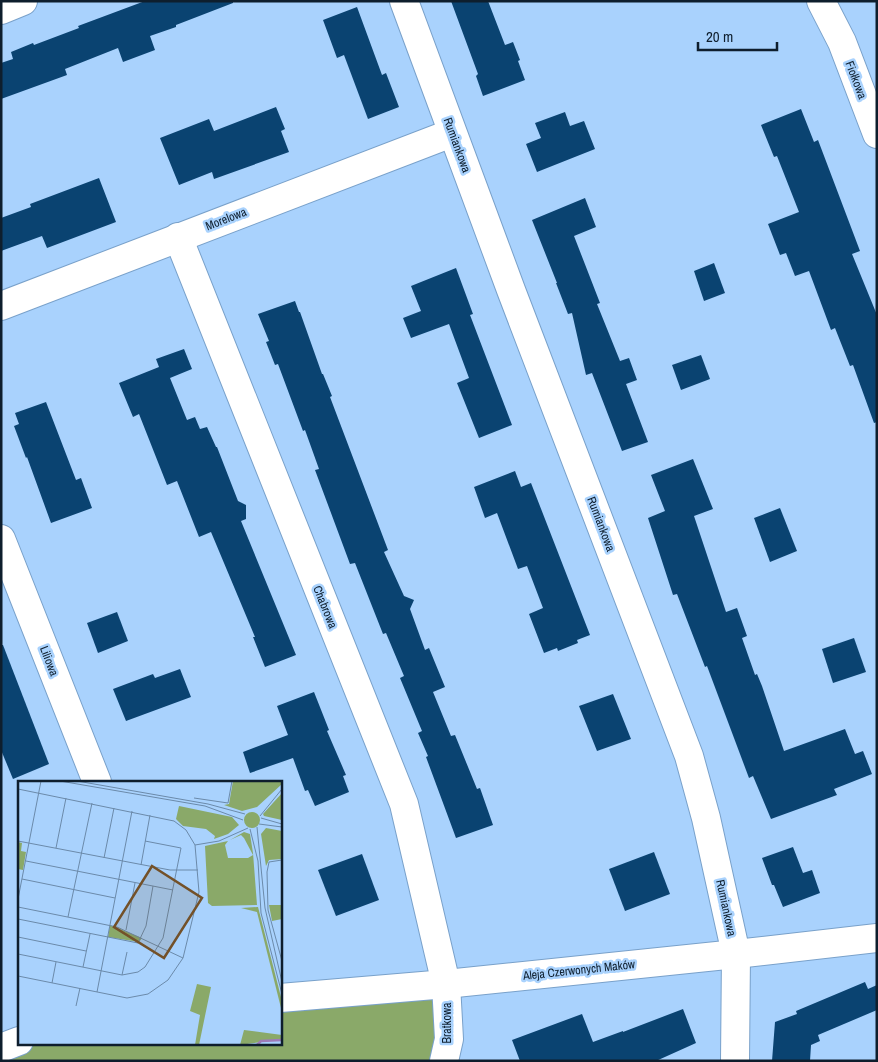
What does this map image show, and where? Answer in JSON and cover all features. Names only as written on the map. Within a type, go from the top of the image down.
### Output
[{"type":"street","points":[[1,10],[23,1]]},
{"type":"street","name":"Rumiankowa","points":[[404,1],[452,133],[690,756],[706,818],[736,954],[735,1061]]},
{"type":"street","name":"Fiołkowa","points":[[821,1],[842,42],[877,134]]},
{"type":"street","name":"Morelowa","points":[[1,306],[452,133]]},
{"type":"street","name":"Chabrowa","points":[[178,237],[404,804],[446,984]]},
{"type":"street","name":"Liliowa","points":[[1,539],[96,781]]},
{"type":"street","name":"Aleja Czerwonych Maków","points":[[281,998],[446,984],[877,938]]},
{"type":"street","name":"Bratkowa","points":[[444,1061],[449,1039],[446,984]]},
{"type":"street","points":[[1,1048],[18,1041]]},
{"type":"green space","points":[[444,987],[442,1061],[1,1061],[18,1044],[281,1044],[281,1000]]},
{"type":"building","points":[[145,1],[233,1],[233,3],[150,36],[155,50],[123,62],[118,48],[65,69],[67,75],[1,99],[1,63],[13,59],[11,52],[79,28],[78,26]]},
{"type":"building","points":[[451,1],[488,1],[505,45],[513,42],[525,80],[483,96],[476,76],[478,74]]},
{"type":"building","points":[[357,7],[382,75],[386,73],[399,107],[368,119],[344,55],[337,58],[323,20]]},
{"type":"building","points":[[276,107],[285,129],[281,131],[289,152],[214,179],[212,172],[179,185],[160,138],[209,119],[214,131]]},
{"type":"building","points":[[801,109],[814,142],[818,140],[860,251],[852,254],[877,315],[877,422],[874,423],[853,365],[850,366],[835,328],[831,330],[809,271],[795,276],[786,253],[780,255],[768,224],[799,212],[777,156],[774,157],[761,125]]},
{"type":"building","points":[[565,112],[570,126],[584,121],[595,149],[537,172],[526,144],[541,138],[535,123]]},
{"type":"building","points":[[99,178],[116,222],[47,248],[42,236],[1,251],[1,218],[31,207],[30,204]]},
{"type":"building","points":[[585,198],[596,227],[574,236],[600,303],[597,304],[620,361],[629,358],[637,380],[626,384],[648,442],[622,451],[592,373],[586,375],[572,313],[568,314],[532,220]]},
{"type":"building","points":[[714,263],[725,293],[704,301],[694,271]]},
{"type":"building","points":[[456,268],[473,314],[470,315],[512,425],[479,438],[457,383],[469,378],[449,324],[411,338],[403,318],[421,311],[411,286]]},
{"type":"building","points":[[295,301],[388,550],[384,552],[404,596],[414,600],[410,609],[425,650],[429,648],[445,687],[433,692],[451,736],[455,735],[477,789],[480,788],[493,825],[456,838],[426,757],[428,756],[418,733],[422,731],[400,678],[404,676],[386,633],[383,634],[355,563],[350,564],[315,470],[319,469],[305,430],[303,431],[278,364],[275,365],[266,342],[269,341],[258,314]]},
{"type":"building","points":[[184,349],[192,369],[170,378],[187,420],[195,417],[200,429],[207,427],[238,501],[246,505],[246,519],[241,521],[296,655],[265,667],[253,637],[255,637],[211,532],[199,537],[177,481],[167,485],[139,414],[133,417],[119,383],[159,367],[156,359]]},
{"type":"building","points":[[701,355],[710,379],[681,390],[672,365]]},
{"type":"building","points":[[46,402],[76,480],[81,478],[92,508],[51,523],[14,426],[19,424],[15,413]]},
{"type":"building","points":[[693,459],[713,509],[694,516],[726,612],[737,608],[747,636],[742,638],[755,675],[757,674],[762,686],[784,751],[845,729],[855,754],[863,751],[872,774],[834,789],[837,795],[771,819],[753,776],[749,778],[707,666],[705,667],[677,594],[673,595],[648,518],[665,511],[651,475]]},
{"type":"building","points":[[515,471],[521,487],[531,483],[590,635],[577,640],[578,643],[558,651],[557,648],[544,653],[529,614],[543,608],[527,566],[518,569],[497,513],[485,518],[474,487]]},
{"type":"building","points":[[780,508],[797,551],[770,562],[754,518]]},
{"type":"building","points":[[117,612],[128,641],[98,653],[87,623]]},
{"type":"building","points":[[854,638],[866,672],[833,683],[822,649]]},
{"type":"building","points":[[1,645],[3,645],[49,764],[13,779],[1,750]]},
{"type":"building","points":[[180,669],[191,697],[126,721],[113,689],[153,674],[155,678]]},
{"type":"building","points":[[314,692],[329,730],[327,731],[346,775],[343,776],[349,792],[315,806],[308,790],[305,791],[293,758],[250,773],[243,752],[288,735],[277,706]]},
{"type":"building","points":[[613,694],[631,739],[597,751],[579,706]]},
{"type":"building","points":[[793,847],[803,873],[812,870],[820,893],[783,907],[762,858]]},
{"type":"building","points":[[654,852],[670,894],[625,911],[609,869]]},
{"type":"building","points":[[362,854],[379,900],[336,916],[318,870]]},
{"type":"building","points":[[865,982],[868,989],[877,985],[877,1010],[818,1035],[820,1041],[811,1045],[810,1061],[772,1061],[775,1022],[797,1014],[796,1011]]},
{"type":"building","points":[[683,1009],[696,1043],[656,1061],[520,1061],[512,1040],[582,1014],[593,1042]]}]
